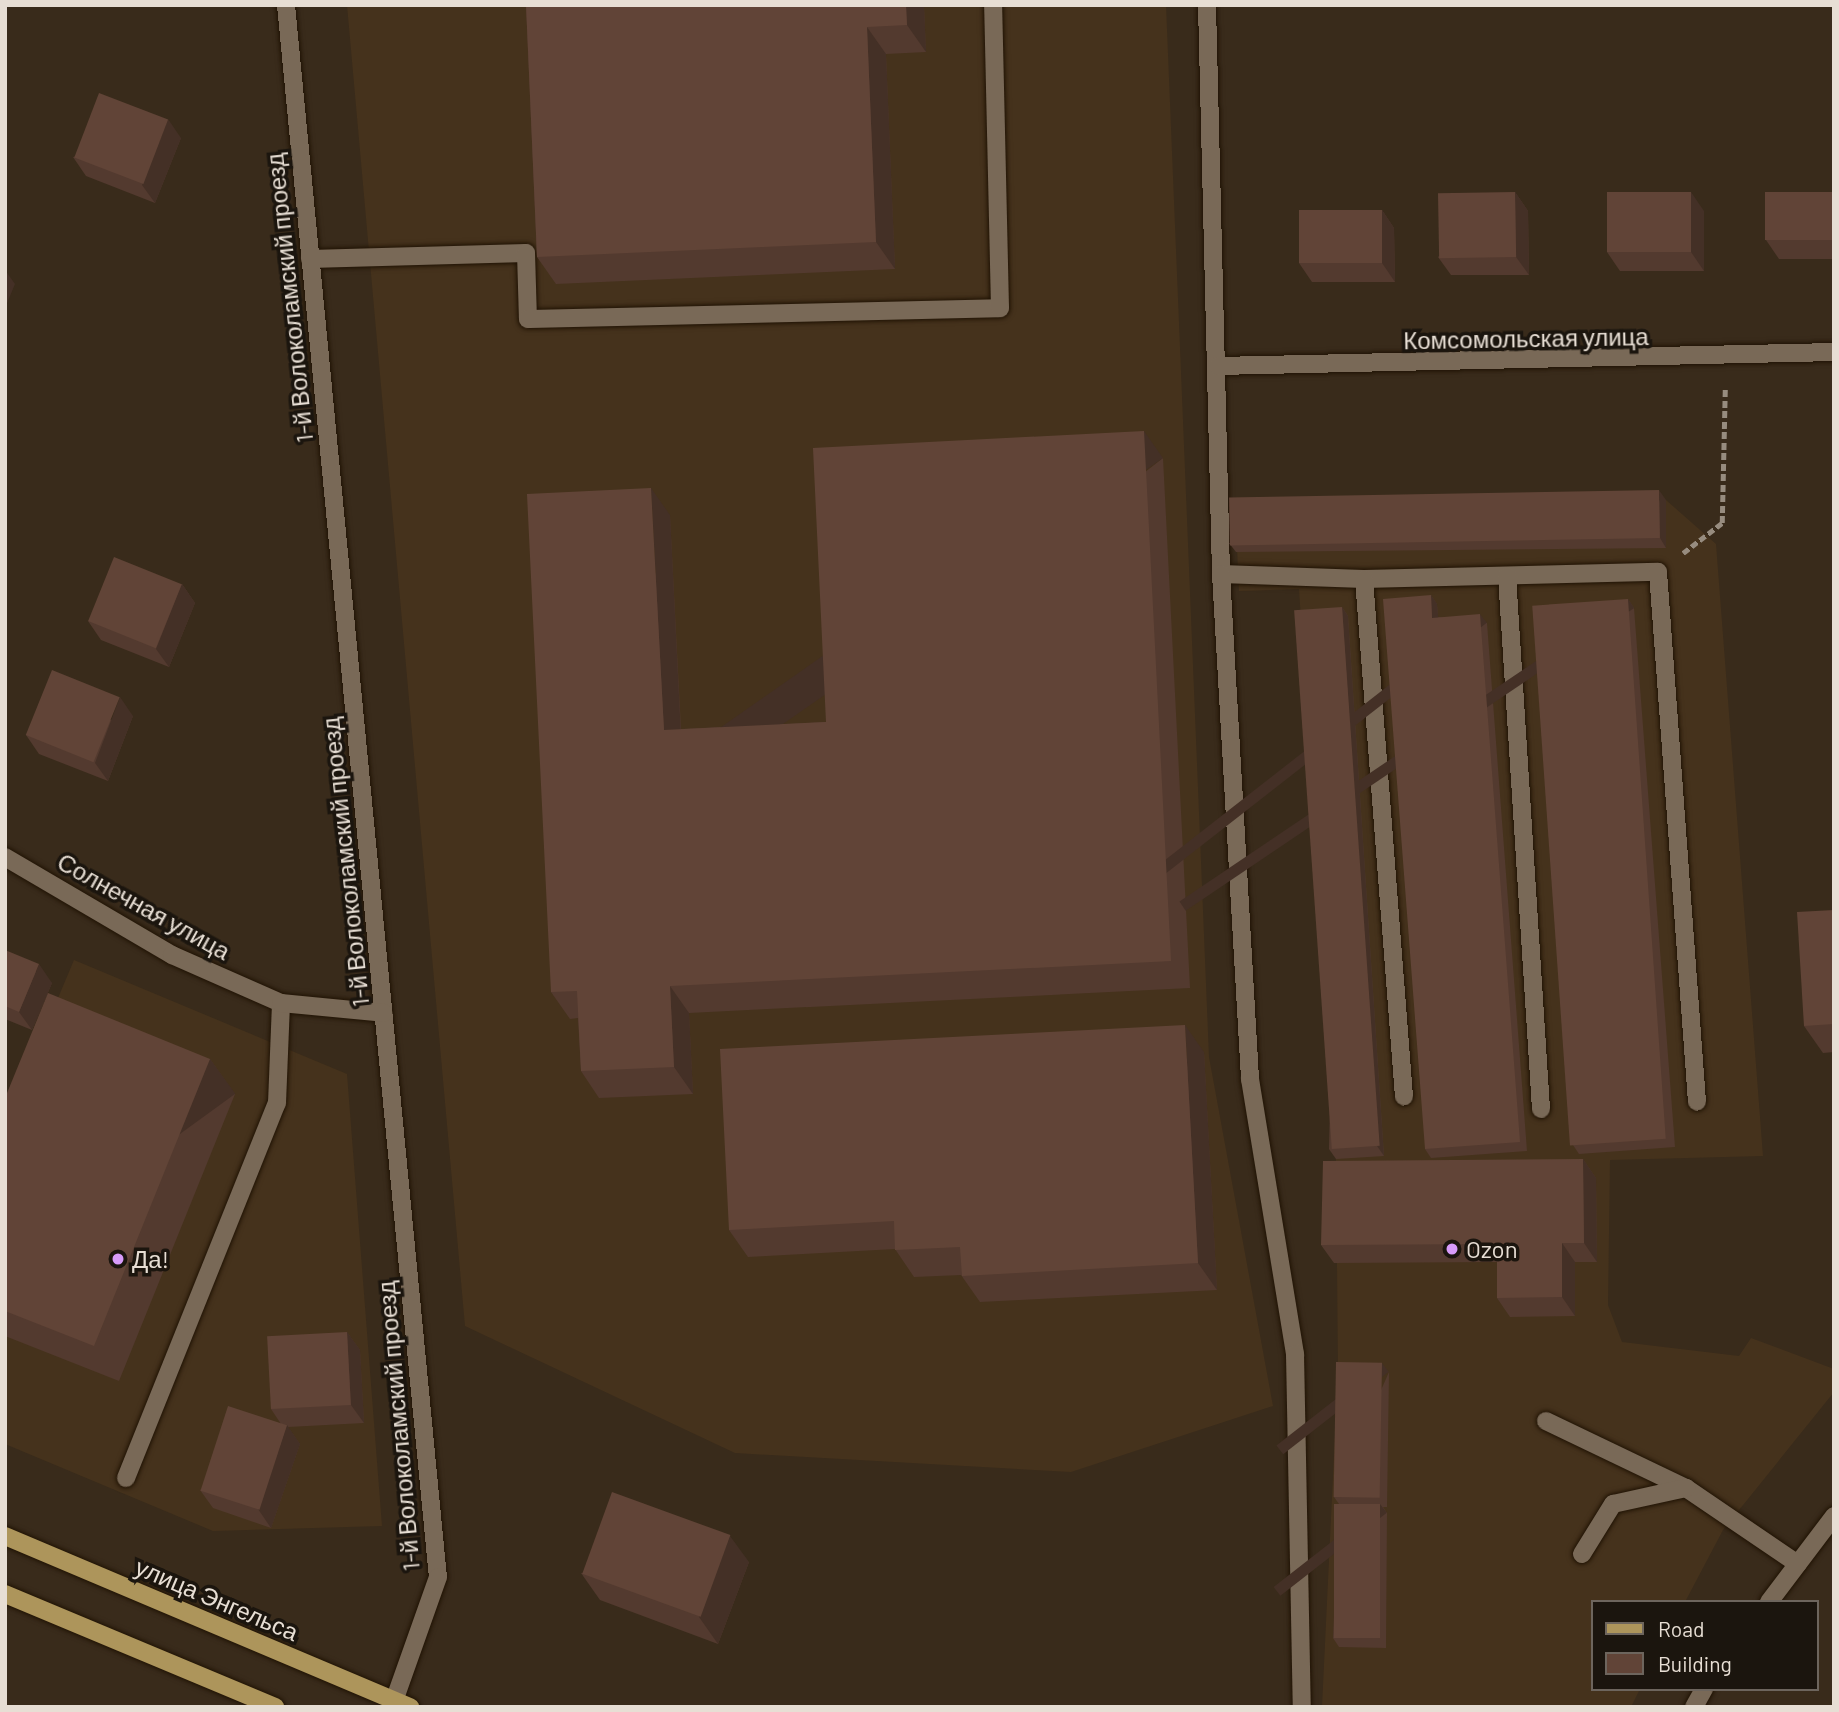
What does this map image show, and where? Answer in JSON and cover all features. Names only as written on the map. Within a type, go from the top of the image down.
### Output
[{"type":"main road","name":"улица Энгельса","points":[[5,1536],[399,1704]]},
{"type":"main road","points":[[5,1594],[275,1707]]},
{"type":"street","name":"1-й Волоколамский проезд","points":[[286,5],[438,1577],[399,1704]]},
{"type":"street","points":[[310,259],[527,253],[528,319],[1000,308],[993,5]]},
{"type":"street","points":[[1207,5],[1218,366],[1221,575],[1250,1079],[1295,1353],[1302,1707]]},
{"type":"street","name":"Комсомольская улица","points":[[1218,366],[1725,359],[1834,352]]},
{"type":"street","points":[[1221,575],[1364,579],[1658,572],[1697,1102]]},
{"type":"street","points":[[1507,576],[1541,1109]]},
{"type":"street","points":[[1364,579],[1404,1096]]},
{"type":"street","name":"Солнечная улица","points":[[5,857],[172,955],[281,1003],[384,1013]]},
{"type":"street","points":[[126,1478],[277,1103],[281,1003]]},
{"type":"street","points":[[1546,1421],[1686,1488],[1798,1564]]},
{"type":"street","points":[[1582,1554],[1613,1504],[1686,1488]]},
{"type":"street","points":[[1771,1600],[1834,1516]]},
{"type":"street","points":[[1694,1707],[1703,1691]]},
{"type":"path","points":[[1658,572],[1722,523],[1725,359]]},
{"type":"shaded area","points":[[347,5],[1166,5],[1209,1057],[1273,1406],[1071,1472],[735,1453],[465,1326]]},
{"type":"shaded area","points":[[1666,500],[1716,544],[1763,1156],[1610,1160],[1608,1305],[1622,1342],[1739,1356],[1751,1338],[1834,1369],[1834,1392],[1723,1530],[1686,1600],[1590,1600],[1590,1691],[1639,1691],[1631,1707],[1322,1707],[1338,1371],[1336,1159],[1299,589],[1239,591],[1235,505]]},
{"type":"shaded area","points":[[74,960],[347,1074],[382,1526],[213,1531],[5,1444],[5,1124]]},
{"type":"building","points":[[526,5],[906,5],[907,25],[867,27],[876,242],[537,257]]},
{"type":"building","points":[[99,93],[168,120],[143,184],[74,157]]},
{"type":"building","points":[[1515,192],[1516,257],[1439,258],[1438,193]]},
{"type":"building","points":[[1607,192],[1691,192],[1691,252],[1607,252]]},
{"type":"building","points":[[1765,192],[1834,192],[1834,240],[1765,240]]},
{"type":"building","points":[[1299,210],[1382,210],[1382,263],[1299,263]]},
{"type":"building","points":[[1144,431],[1171,961],[670,986],[674,1067],[581,1071],[577,991],[551,992],[527,494],[651,488],[664,730],[826,722],[813,448]]},
{"type":"building","points":[[1659,490],[1660,538],[1230,545],[1229,498]]},
{"type":"building","points":[[114,557],[182,584],[156,648],[88,621]]},
{"type":"building","points":[[1431,595],[1432,618],[1480,614],[1520,1142],[1425,1149],[1383,599]]},
{"type":"building","points":[[1628,599],[1666,1139],[1570,1145],[1532,606]]},
{"type":"building","points":[[1342,607],[1380,1146],[1332,1149],[1294,610]]},
{"type":"building","points":[[52,670],[120,697],[93,762],[26,735]]},
{"type":"building","points":[[1834,910],[1834,1024],[1804,1026],[1797,912]]},
{"type":"building","points":[[5,950],[39,964],[19,1012],[5,1006]]},
{"type":"building","points":[[48,993],[210,1059],[94,1346],[5,1311],[5,1098]]},
{"type":"building","points":[[1185,1025],[1198,1263],[962,1276],[960,1247],[895,1250],[894,1221],[729,1230],[720,1049]]},
{"type":"building","points":[[1583,1159],[1584,1243],[1562,1243],[1562,1297],[1497,1298],[1497,1244],[1321,1245],[1323,1161]]},
{"type":"building","points":[[347,1332],[351,1405],[271,1409],[267,1336]]},
{"type":"building","points":[[1336,1362],[1382,1363],[1380,1498],[1334,1497]]},
{"type":"building","points":[[228,1406],[287,1425],[259,1510],[200,1491]]},
{"type":"building","points":[[612,1492],[730,1535],[701,1617],[582,1574]]},
{"type":"building","points":[[1334,1504],[1380,1504],[1380,1638],[1334,1638]]},
{"type":"place","name":"Ozon","points":[[1452,1249]]},
{"type":"place","name":"Да!","points":[[118,1259]]}]
